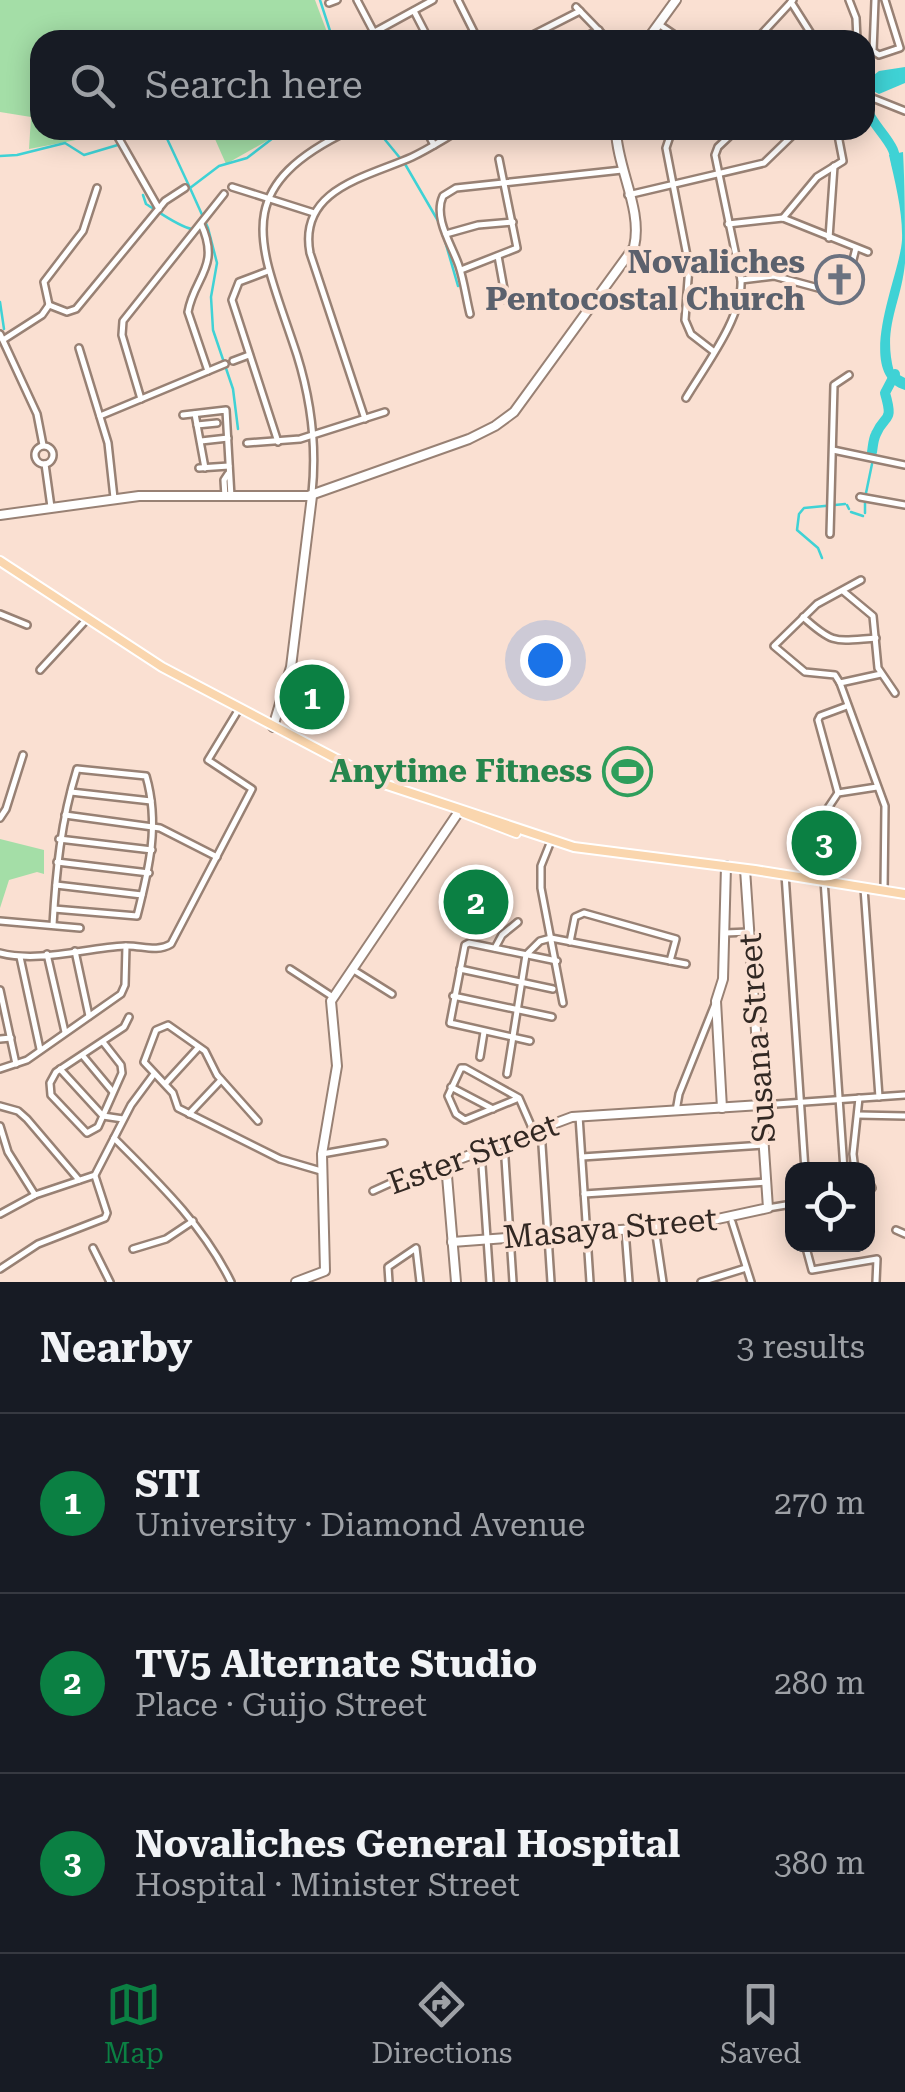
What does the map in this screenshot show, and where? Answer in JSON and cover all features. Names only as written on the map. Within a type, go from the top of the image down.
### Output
[{"type":"main road","points":[[0,561],[86,619],[240,710],[374,779],[502,828],[599,851],[785,874],[905,897]]},
{"type":"street","points":[[358,0],[373,30]]},
{"type":"street","points":[[378,30],[433,0]]},
{"type":"street","points":[[458,0],[473,30]]},
{"type":"street","points":[[654,30],[676,0]]},
{"type":"street","points":[[849,0],[857,30]]},
{"type":"street","points":[[874,30],[875,0]]},
{"type":"street","points":[[875,54],[898,51],[900,45],[886,0]]},
{"type":"street","points":[[765,30],[792,1],[809,30]]},
{"type":"street","points":[[541,30],[578,9],[598,30]]},
{"type":"street","points":[[414,11],[423,30]]},
{"type":"street","points":[[658,24],[667,30]]},
{"type":"street","points":[[857,26],[874,27]]},
{"type":"street","points":[[875,99],[905,111]]},
{"type":"street","points":[[120,140],[159,208]]},
{"type":"street","points":[[274,727],[291,667],[312,496],[314,436],[298,358],[268,271],[262,230],[278,181],[296,161],[333,140]]},
{"type":"street","points":[[432,140],[434,144]]},
{"type":"street","points":[[365,419],[310,254],[309,227],[321,201],[337,188],[441,140]]},
{"type":"street","points":[[0,515],[114,498],[312,496],[469,439],[514,412],[634,247],[636,230],[618,140]]},
{"type":"street","points":[[669,140],[666,148],[689,266],[685,320],[690,334],[714,350]]},
{"type":"street","points":[[686,398],[738,304],[740,280],[716,151],[726,140]]},
{"type":"street","points":[[628,195],[768,162],[789,140]]},
{"type":"street","points":[[783,218],[817,177],[843,161],[839,140]]},
{"type":"street","points":[[460,270],[517,248],[499,159]]},
{"type":"street","points":[[829,239],[834,166]]},
{"type":"street","points":[[470,314],[439,207],[443,196],[456,188],[622,170]]},
{"type":"street","points":[[232,187],[314,213]]},
{"type":"street","points":[[97,188],[83,231],[44,282],[50,305],[62,311],[76,309],[159,208],[185,188]]},
{"type":"street","points":[[142,398],[122,336],[123,321],[224,194]]},
{"type":"street","points":[[728,224],[783,218],[868,252]]},
{"type":"street","points":[[446,234],[478,225],[514,222]]},
{"type":"street","points":[[202,224],[208,257],[203,280],[188,312],[208,371]]},
{"type":"street","points":[[740,280],[774,276],[844,294],[856,248]]},
{"type":"street","points":[[498,256],[506,300]]},
{"type":"street","points":[[268,271],[244,279],[233,294],[233,308],[278,442]]},
{"type":"street","points":[[43,445],[37,414],[1,337],[42,315],[50,305]]},
{"type":"street","points":[[79,348],[109,450],[114,498]]},
{"type":"street","points":[[233,361],[249,355]]},
{"type":"street","points":[[100,416],[225,364]]},
{"type":"street","points":[[830,534],[834,385],[848,375]]},
{"type":"street","points":[[183,415],[226,410],[229,469],[224,480],[228,497]]},
{"type":"street","points":[[247,443],[314,436],[385,412]]},
{"type":"street","points":[[195,414],[202,468],[229,469]]},
{"type":"street","points":[[197,425],[217,422]]},
{"type":"street","points":[[200,441],[228,438]]},
{"type":"street","points":[[43,445],[50,447],[54,455],[45,464]]},
{"type":"street","points":[[43,445],[35,454],[39,463],[45,464]]},
{"type":"street","points":[[833,450],[905,465]]},
{"type":"street","points":[[45,464],[51,507]]},
{"type":"street","points":[[860,497],[905,505]]},
{"type":"street","points":[[861,580],[802,616],[774,646],[805,672],[835,675],[840,683],[884,806],[884,890]]},
{"type":"street","points":[[842,591],[873,616],[880,674],[895,693]]},
{"type":"street","points":[[0,614],[27,626]]},
{"type":"street","points":[[802,616],[836,641],[876,638]]},
{"type":"street","points":[[40,670],[86,619]]},
{"type":"street","points":[[840,683],[880,674]]},
{"type":"street","points":[[826,812],[838,793],[818,720],[847,706]]},
{"type":"street","points":[[0,953],[20,957],[126,946],[162,949],[171,944],[252,789],[208,760],[240,710]]},
{"type":"street","points":[[0,818],[23,755]]},
{"type":"street","points":[[53,925],[56,862],[59,839],[77,769],[146,776],[152,850],[150,873],[136,917],[54,908]]},
{"type":"street","points":[[838,793],[878,786]]},
{"type":"street","points":[[71,792],[151,801]]},
{"type":"street","points":[[325,1282],[322,1154],[337,1066],[329,1013],[333,996],[460,810]]},
{"type":"street","points":[[65,815],[152,826],[217,858]]},
{"type":"street","points":[[59,839],[152,850]]},
{"type":"street","points":[[551,841],[541,872],[563,1003]]},
{"type":"street","points":[[56,862],[150,873]]},
{"type":"street","points":[[676,1111],[723,978],[726,866]]},
{"type":"street","name":"Susana Street","points":[[745,869],[768,1208]]},
{"type":"street","points":[[785,874],[805,1162]]},
{"type":"street","points":[[824,880],[844,1162]]},
{"type":"street","points":[[55,885],[142,895]]},
{"type":"street","points":[[864,888],[879,1097]]},
{"type":"street","points":[[570,942],[575,917],[584,913],[676,938],[670,961]]},
{"type":"street","points":[[0,921],[80,928]]},
{"type":"street","points":[[495,948],[502,935],[518,922]]},
{"type":"street","points":[[725,933],[749,932]]},
{"type":"street","points":[[507,1074],[526,954],[540,941],[550,938],[686,964]]},
{"type":"street","points":[[530,1041],[450,1023],[466,944],[557,962]]},
{"type":"street","points":[[0,1069],[40,1049],[123,992],[126,946]]},
{"type":"street","points":[[75,950],[90,1016]]},
{"type":"street","points":[[47,954],[66,1032]]},
{"type":"street","points":[[20,957],[40,1049]]},
{"type":"street","points":[[290,969],[333,996]]},
{"type":"street","points":[[351,969],[392,994]]},
{"type":"street","points":[[460,969],[553,989]]},
{"type":"street","points":[[0,990],[16,1064]]},
{"type":"street","points":[[453,996],[552,1017]]},
{"type":"street","points":[[716,1001],[722,1108]]},
{"type":"street","points":[[103,1042],[122,1067],[95,1131],[83,1132],[50,1095],[50,1083],[60,1069],[124,1027],[129,1017]]},
{"type":"street","points":[[258,1121],[221,1080],[204,1050],[168,1024],[156,1030],[144,1062],[173,1093],[177,1106],[280,1159],[322,1171]]},
{"type":"street","points":[[480,1057],[484,1032]]},
{"type":"street","points":[[0,1039],[10,1038]]},
{"type":"street","points":[[165,1084],[198,1048]]},
{"type":"street","points":[[82,1055],[113,1092]]},
{"type":"street","points":[[519,1098],[462,1120],[448,1100],[463,1067],[519,1098],[537,1129],[551,1282]]},
{"type":"street","points":[[60,1069],[104,1116],[121,1122]]},
{"type":"street","points":[[0,1214],[94,1175],[121,1122],[154,1074]]},
{"type":"street","points":[[189,1114],[221,1080]]},
{"type":"street","points":[[451,1087],[493,1109]]},
{"type":"street","points":[[761,1105],[905,1095]]},
{"type":"street","points":[[854,1162],[858,1098]]},
{"type":"street","name":"Ester Street","points":[[373,1192],[428,1166],[446,1164],[576,1117],[761,1105]]},
{"type":"street","points":[[0,1106],[26,1119],[79,1180]]},
{"type":"street","points":[[858,1115],[905,1116]]},
{"type":"street","points":[[576,1117],[590,1282]]},
{"type":"street","points":[[0,1126],[8,1152],[36,1196]]},
{"type":"street","points":[[114,1138],[194,1221],[232,1282]]},
{"type":"street","points":[[322,1154],[384,1143]]},
{"type":"street","points":[[504,1143],[513,1282]]},
{"type":"street","points":[[582,1157],[764,1145]]},
{"type":"street","points":[[482,1151],[490,1282]]},
{"type":"street","points":[[446,1164],[454,1282]]},
{"type":"street","points":[[0,1269],[38,1244],[106,1218],[94,1175]]},
{"type":"street","points":[[584,1194],[766,1182]]},
{"type":"street","points":[[768,1208],[785,1205]]},
{"type":"street","name":"Masaya Street","points":[[452,1242],[731,1220],[768,1208]]},
{"type":"street","points":[[731,1220],[751,1282]]},
{"type":"street","points":[[133,1249],[166,1239],[194,1221]]},
{"type":"street","points":[[656,1228],[663,1282]]},
{"type":"street","points":[[626,1230],[629,1282]]},
{"type":"street","points":[[896,1230],[905,1234]]},
{"type":"street","points":[[93,1248],[110,1282]]},
{"type":"street","points":[[388,1282],[389,1266],[416,1248],[420,1282]]},
{"type":"street","points":[[807,1252],[812,1270],[877,1259],[876,1282]]},
{"type":"street","points":[[701,1282],[723,1279],[746,1268]]},
{"type":"street","points":[[296,1282],[325,1272]]},
{"type":"green space","points":[[0,0],[315,0],[326,30],[30,30],[30,117],[0,112]]},
{"type":"green space","points":[[30,133],[30,140],[76,140],[29,149]]},
{"type":"green space","points":[[215,140],[268,140],[226,164]]},
{"type":"green space","points":[[0,839],[44,850],[44,874],[37,872],[9,880],[0,908]]},
{"type":"water","points":[[905,67],[905,83],[879,94],[875,92],[875,74]]},
{"type":"water","points":[[903,152],[905,263],[890,342],[894,372],[905,378],[905,390],[890,380],[882,365],[880,345],[902,240],[889,155]]},
{"type":"waterway","points":[[320,0],[330,30]]},
{"type":"waterway","points":[[875,124],[893,150],[897,166]]},
{"type":"waterway","points":[[0,156],[65,143],[84,155],[121,144],[122,140]]},
{"type":"waterway","points":[[168,140],[190,188],[219,166],[247,158],[270,140]]},
{"type":"waterway","points":[[385,140],[400,158]]},
{"type":"waterway","points":[[405,164],[441,226]]},
{"type":"waterway","points":[[190,188],[208,228],[217,263],[211,297],[213,330],[233,389],[238,429]]},
{"type":"waterway","points":[[143,195],[146,204],[192,229]]},
{"type":"waterway","points":[[443,234],[458,286]]},
{"type":"waterway","points":[[0,302],[4,329]]},
{"type":"waterway","points":[[872,452],[875,436],[888,414],[885,393],[895,374]]},
{"type":"waterway","points":[[866,493],[872,464]]},
{"type":"waterway","points":[[865,501],[865,513]]},
{"type":"waterway","points":[[822,558],[818,548],[797,530],[799,514],[804,508],[845,504]]},
{"type":"waterway","points":[[847,505],[849,509]]},
{"type":"waterway","points":[[851,512],[863,516]]},
{"type":"place","name":"Novaliches Pentocostal Church","points":[[840,280]]},
{"type":"place","name":"STI","points":[[312,697]]},
{"type":"place","name":"Anytime Fitness","points":[[627,771]]},
{"type":"place","name":"Novaliches General Hospital","points":[[824,843]]},
{"type":"place","name":"TV5 Alternate Studio","points":[[476,902]]}]
